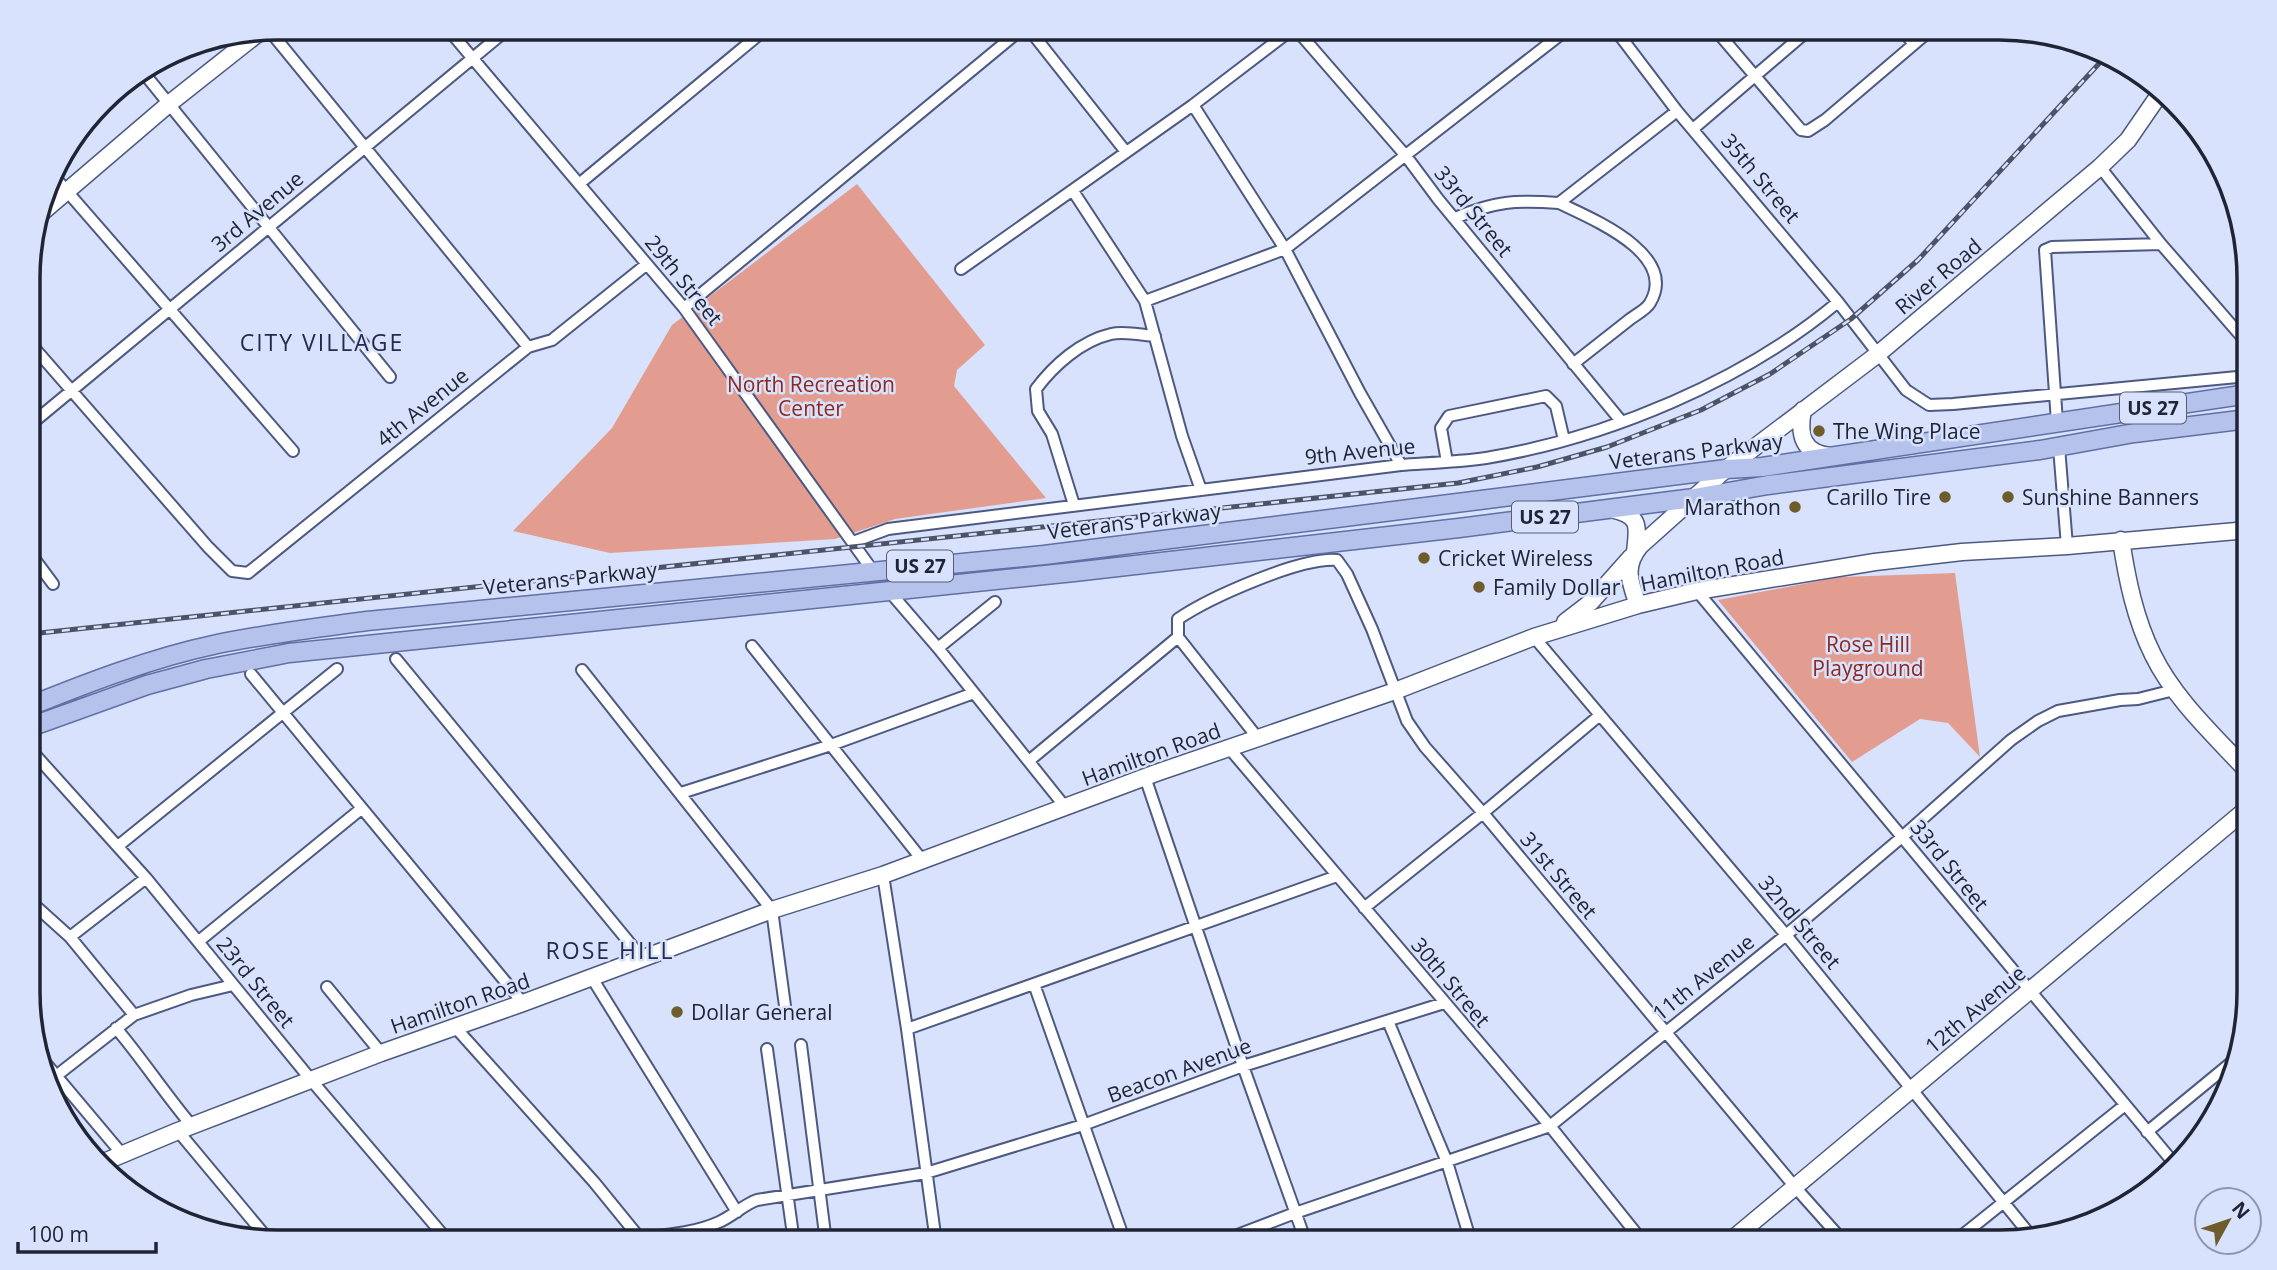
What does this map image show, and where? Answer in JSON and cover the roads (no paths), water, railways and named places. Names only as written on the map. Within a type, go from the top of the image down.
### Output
[{"type":"main road","name":"Veterans Parkway","points":[[40,702],[117,673],[212,645],[306,629],[1084,550],[1726,469],[1762,467],[2236,396]]},
{"type":"main road","name":"Veterans Parkway","points":[[40,723],[147,685],[206,669],[289,653],[1266,551],[1694,498],[1768,485],[2059,447],[2134,433],[2236,420]]},
{"type":"street","points":[[277,40],[527,347]]},
{"type":"street","name":"29th Street","points":[[457,40],[684,308],[873,571]]},
{"type":"street","name":"3rd Avenue","points":[[40,416],[364,145],[495,40]]},
{"type":"street","points":[[579,184],[753,40]]},
{"type":"street","points":[[684,308],[1011,40]]},
{"type":"street","points":[[1036,40],[1126,152]]},
{"type":"street","points":[[961,269],[1193,105],[1278,40]]},
{"type":"street","name":"33rd Street","points":[[1304,40],[1406,156],[1620,421]]},
{"type":"street","points":[[1145,301],[1285,249],[1554,40]]},
{"type":"street","name":"35th Street","points":[[1623,40],[1677,111],[1838,302],[1906,390],[1929,405],[2236,377]]},
{"type":"street","points":[[1724,40],[1801,130],[1808,131],[1825,120],[1919,40]]},
{"type":"street","points":[[1693,129],[1794,40]]},
{"type":"street","points":[[1910,40],[1914,44]]},
{"type":"street","points":[[52,205],[170,103],[247,42]]},
{"type":"street","points":[[148,79],[390,377]]},
{"type":"street","name":"River Road","points":[[1550,631],[1591,603],[1634,554],[1726,469],[1878,354],[2100,167],[2127,140],[2156,100]]},
{"type":"street","points":[[1193,105],[1285,249],[1401,465]]},
{"type":"street","points":[[1559,203],[1677,111]]},
{"type":"street","points":[[2100,167],[2161,244],[2236,330]]},
{"type":"street","points":[[60,183],[293,451]]},
{"type":"street","points":[[1073,191],[1145,301],[1182,436],[1201,490]]},
{"type":"street","points":[[1455,218],[1484,205],[1521,201],[1559,203],[1608,228],[1636,247],[1650,262],[1657,282],[1650,304],[1573,364]]},
{"type":"street","points":[[2057,422],[2045,250],[2052,247],[2161,244]]},
{"type":"street","name":"4th Avenue","points":[[70,391],[224,564],[232,571],[248,573],[527,347],[552,341],[647,264]]},
{"type":"street","name":"9th Avenue","points":[[853,542],[888,529],[1401,465],[1487,457],[1564,440],[1687,396],[1775,348],[1838,302]]},
{"type":"street","points":[[1074,505],[1052,434],[1038,411],[1036,389],[1050,371],[1088,342],[1113,333],[1155,336]]},
{"type":"street","points":[[40,355],[70,391]]},
{"type":"street","points":[[1447,462],[1441,429],[1449,416],[1546,396],[1556,406],[1564,440]]},
{"type":"street","points":[[1803,410],[1800,423],[1805,443],[1819,455],[1835,456]]},
{"type":"street","points":[[2059,447],[2067,546]]},
{"type":"street","points":[[1611,509],[1625,512],[1638,526],[1634,554],[1628,569],[1638,606]]},
{"type":"street","name":"Hamilton Road","points":[[109,1159],[381,1053],[772,910],[923,861],[1256,737],[1395,691],[1550,631],[1697,591],[1875,562],[1962,552],[2236,531]]},
{"type":"street","points":[[2121,540],[2137,617],[2153,655],[2174,690],[2236,759]]},
{"type":"street","name":"31st Street","points":[[1178,637],[1178,619],[1195,608],[1268,576],[1324,559],[1337,560],[1347,574],[1373,629],[1407,722],[1425,747],[1833,1229]]},
{"type":"street","points":[[40,566],[53,584]]},
{"type":"street","points":[[890,591],[1030,760],[1066,808]]},
{"type":"street","name":"33rd Street","points":[[1697,591],[2169,1158]]},
{"type":"street","points":[[938,648],[995,602]]},
{"type":"street","points":[[1030,760],[1178,637],[1256,737]]},
{"type":"street","name":"32nd Street","points":[[1534,637],[1786,935],[2024,1228]]},
{"type":"street","points":[[752,646],[923,861]]},
{"type":"street","points":[[396,659],[642,958]]},
{"type":"street","points":[[118,846],[337,669]]},
{"type":"street","points":[[582,670],[772,910],[785,1006]]},
{"type":"street","points":[[251,674],[523,1003]]},
{"type":"street","name":"11th Avenue","points":[[1252,1229],[1550,1126],[1786,935],[2011,740],[2038,721],[2058,710],[2138,699],[2174,690]]},
{"type":"street","points":[[681,793],[831,746],[974,693]]},
{"type":"street","points":[[1364,908],[1600,715]]},
{"type":"street","name":"30th Street","points":[[1229,748],[1550,1126],[1633,1229]]},
{"type":"street","name":"23rd Street","points":[[40,760],[146,878],[312,1081],[439,1230]]},
{"type":"street","points":[[1145,777],[1242,1066],[1301,1229]]},
{"type":"street","points":[[199,941],[361,809]]},
{"type":"street","name":"12th Avenue","points":[[1744,1229],[2236,818]]},
{"type":"street","points":[[883,875],[934,1230]]},
{"type":"street","points":[[907,1029],[1337,876]]},
{"type":"street","points":[[70,937],[146,878]]},
{"type":"street","points":[[40,910],[70,937],[134,1015]]},
{"type":"street","points":[[592,978],[737,1212]]},
{"type":"street","points":[[1034,984],[1121,1230]]},
{"type":"street","points":[[56,1076],[134,1015],[191,995],[233,985]]},
{"type":"street","points":[[327,987],[381,1053]]},
{"type":"street","name":"Beacon Avenue","points":[[695,1230],[720,1222],[746,1204],[757,1200],[926,1173],[1083,1125],[1242,1066],[1444,1003]]},
{"type":"street","points":[[1388,1021],[1447,1162],[1467,1229]]},
{"type":"street","points":[[456,1027],[594,1182],[632,1230]]},
{"type":"street","points":[[117,1028],[141,1057],[185,1129],[260,1229]]},
{"type":"street","points":[[801,1045],[824,1230]]},
{"type":"street","points":[[767,1049],[792,1230]]},
{"type":"street","points":[[2147,1132],[2224,1069]]},
{"type":"street","points":[[57,1077],[121,1154]]},
{"type":"street","points":[[1969,1229],[2125,1105]]},
{"type":"railway","points":[[40,633],[1458,483],[1537,467],[1607,447],[1701,410],[1770,374],[1851,319],[1918,260],[2100,63]]},
{"type":"place","name":"The Wing Place","points":[[1819,431]]},
{"type":"place","name":"Carillo Tire","points":[[1945,497]]},
{"type":"place","name":"Sunshine Banners","points":[[2008,497]]},
{"type":"place","name":"Marathon","points":[[1795,507]]},
{"type":"place","name":"Cricket Wireless","points":[[1424,558]]},
{"type":"place","name":"Family Dollar","points":[[1479,587]]},
{"type":"place","name":"Dollar General","points":[[677,1012]]},
{"type":"district","name":"CITY VILLAGE","points":[[322,342]]},
{"type":"district","name":"ROSE HILL","points":[[610,950]]},
{"type":"park label","name":"North Recreation Center","points":[[811,396]]},
{"type":"park label","name":"Rose Hill Playground","points":[[1868,656]]}]
